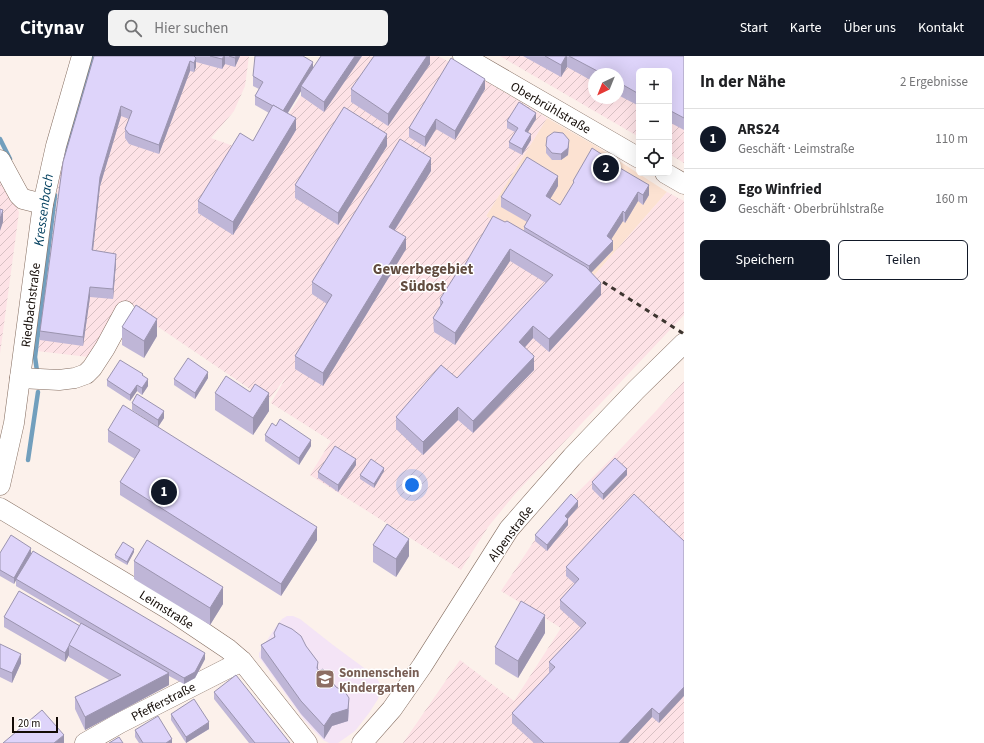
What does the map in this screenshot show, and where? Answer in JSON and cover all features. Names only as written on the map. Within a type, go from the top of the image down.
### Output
[{"type":"street","name":"Riedbachstraße","points":[[0,485],[14,423],[43,204],[56,146],[82,56]]},
{"type":"street","name":"Oberbrühlstraße","points":[[463,56],[636,156]]},
{"type":"street","points":[[0,160],[18,195],[23,199],[43,204]]},
{"type":"street","points":[[670,176],[684,184]]},
{"type":"street","points":[[20,378],[59,380],[75,378],[86,374],[92,368],[105,348],[125,311]]},
{"type":"street","name":"Alpenstraße","points":[[362,743],[392,709],[422,666],[509,529],[572,457],[636,390],[684,343]]},
{"type":"street","name":"Leimstraße","points":[[0,508],[170,610],[228,649],[242,661],[307,743]]},
{"type":"street","name":"Pfefferstraße","points":[[85,743],[120,723],[242,661]]},
{"type":"shaded area","points":[[94,56],[249,56],[245,86],[234,111],[211,138],[253,153],[283,123],[327,56],[438,56],[482,79],[547,118],[486,216],[591,279],[667,192],[684,201],[684,315],[515,494],[488,527],[461,570],[310,475],[331,441],[271,403],[288,374],[268,401],[136,312],[88,357],[37,351],[60,172]]},
{"type":"shaded area","points":[[500,56],[684,56],[684,163],[672,156],[672,68],[636,68],[636,135]]},
{"type":"shaded area","points":[[547,118],[596,146],[636,172],[636,176],[642,176],[667,192],[591,279],[486,216]]},
{"type":"shaded area","points":[[0,172],[19,212],[0,354]]},
{"type":"shaded area","points":[[684,381],[684,743],[403,743],[460,660],[514,701],[561,628],[501,591],[534,541],[569,501],[611,459]]},
{"type":"shaded area","name":"Sonnenschein Kindergarten","points":[[287,616],[293,616],[300,619],[375,676],[379,682],[381,689],[378,699],[369,713],[355,731],[338,743],[329,743],[323,740],[305,721],[259,657],[259,653],[275,628],[282,619]]},
{"type":"building","points":[[94,56],[194,56],[196,58],[194,63],[190,61],[159,145],[129,134],[125,129],[132,111],[121,106],[100,177],[92,250],[116,254],[113,289],[90,287],[83,337],[40,331],[63,162]]},
{"type":"building","points":[[210,56],[224,56],[222,59]]},
{"type":"building","points":[[255,56],[303,56],[313,62],[283,111],[255,96],[263,82],[253,76]]},
{"type":"building","points":[[321,56],[355,56],[324,102],[301,86]]},
{"type":"building","points":[[374,56],[427,56],[388,114],[351,89]]},
{"type":"building","points":[[545,56],[566,56],[561,65]]},
{"type":"building","points":[[569,56],[684,56],[684,118],[672,112],[672,68],[636,68],[636,92],[624,85],[624,68],[592,68]]},
{"type":"building","points":[[451,58],[485,79],[455,131],[436,119],[425,137],[409,128]]},
{"type":"building","points":[[519,102],[536,113],[525,131],[531,134],[522,149],[509,142],[518,128],[507,121]]},
{"type":"building","points":[[273,105],[296,118],[233,222],[198,201],[240,133],[253,141]]},
{"type":"building","points":[[344,107],[387,134],[338,213],[295,185]]},
{"type":"building","points":[[554,132],[563,133],[569,140],[568,148],[561,154],[552,153],[546,146],[547,137]]},
{"type":"building","points":[[400,139],[431,158],[389,227],[406,237],[323,373],[295,356],[332,295],[312,282]]},
{"type":"building","points":[[592,148],[609,159],[608,161],[649,185],[643,195],[638,192],[625,213],[623,211],[607,236],[613,241],[589,266],[524,227],[531,215],[501,197],[527,157],[558,176],[546,196],[560,205]]},
{"type":"building","points":[[0,209],[3,210],[0,219]]},
{"type":"building","points":[[493,216],[505,222],[507,221],[586,267],[601,283],[549,339],[533,326],[519,342],[534,357],[473,421],[458,407],[423,442],[396,417],[441,365],[457,378],[553,275],[510,249],[455,333],[434,319],[433,318],[443,302],[440,299],[456,274],[459,275]]},
{"type":"building","points":[[136,305],[157,319],[144,341],[122,327]]},
{"type":"building","points":[[188,358],[208,372],[195,393],[174,379]]},
{"type":"building","points":[[120,360],[143,374],[142,375],[148,379],[142,388],[137,385],[130,395],[107,380]]},
{"type":"building","points":[[226,376],[250,392],[255,384],[269,393],[253,418],[215,393]]},
{"type":"building","points":[[137,394],[164,411],[158,420],[132,403]]},
{"type":"building","points":[[123,405],[317,527],[281,584],[120,482],[140,450],[108,430]]},
{"type":"building","points":[[280,419],[311,440],[299,458],[265,435],[272,423],[276,426]]},
{"type":"building","points":[[335,446],[356,459],[338,485],[318,472]]},
{"type":"building","points":[[615,458],[627,469],[603,494],[592,482]]},
{"type":"building","points":[[371,459],[384,468],[374,484],[360,475]]},
{"type":"building","points":[[571,494],[578,501],[565,516],[568,519],[547,545],[535,535]]},
{"type":"building","points":[[634,494],[684,541],[684,687],[659,714],[652,708],[619,743],[544,743],[512,713],[555,667],[549,662],[586,623],[560,600],[579,579],[566,567]]},
{"type":"building","points":[[387,524],[409,539],[396,559],[373,545]]},
{"type":"building","points":[[11,535],[31,548],[14,578],[0,570],[0,553]]},
{"type":"building","points":[[147,540],[223,587],[210,608],[134,561]]},
{"type":"building","points":[[123,542],[134,549],[127,562],[115,555]]},
{"type":"building","points":[[33,551],[205,653],[195,672],[184,678],[16,579]]},
{"type":"building","points":[[19,591],[80,626],[65,653],[4,617]]},
{"type":"building","points":[[521,601],[545,615],[518,661],[495,647]]},
{"type":"building","points":[[81,623],[169,673],[85,717],[75,697],[121,675],[69,645]]},
{"type":"building","points":[[279,623],[292,629],[301,636],[306,646],[318,662],[317,668],[319,671],[323,669],[336,687],[345,692],[349,698],[348,709],[332,714],[324,726],[301,701],[261,645],[275,637],[274,633]]},
{"type":"building","points":[[0,644],[21,654],[12,673],[0,668]]},
{"type":"building","points":[[236,675],[290,743],[255,743],[214,692]]},
{"type":"building","points":[[194,699],[209,722],[186,737],[171,714]]},
{"type":"building","points":[[42,710],[64,735],[54,743],[3,743]]},
{"type":"building","points":[[158,716],[172,739],[166,743],[143,743],[135,730]]},
{"type":"building","points":[[119,737],[123,743],[109,743]]},
{"type":"waterway","name":"Kressenbach","points":[[64,156],[93,56]]},
{"type":"waterway","points":[[0,139],[10,159]]},
{"type":"waterway","name":"Kressenbach","points":[[37,371],[35,357],[55,195]]},
{"type":"waterway","name":"Kressenbach","points":[[28,460],[38,392]]},
{"type":"railway","points":[[603,282],[684,334]]},
{"type":"place","name":"Ego Winfried","points":[[606,168]]},
{"type":"place","name":"ARS24","points":[[164,492]]},
{"type":"place","name":"Sonnenschein Kindergarten","points":[[325,679]]},
{"type":"district","name":"Gewerbegebiet Südost","points":[[423,278]]}]
